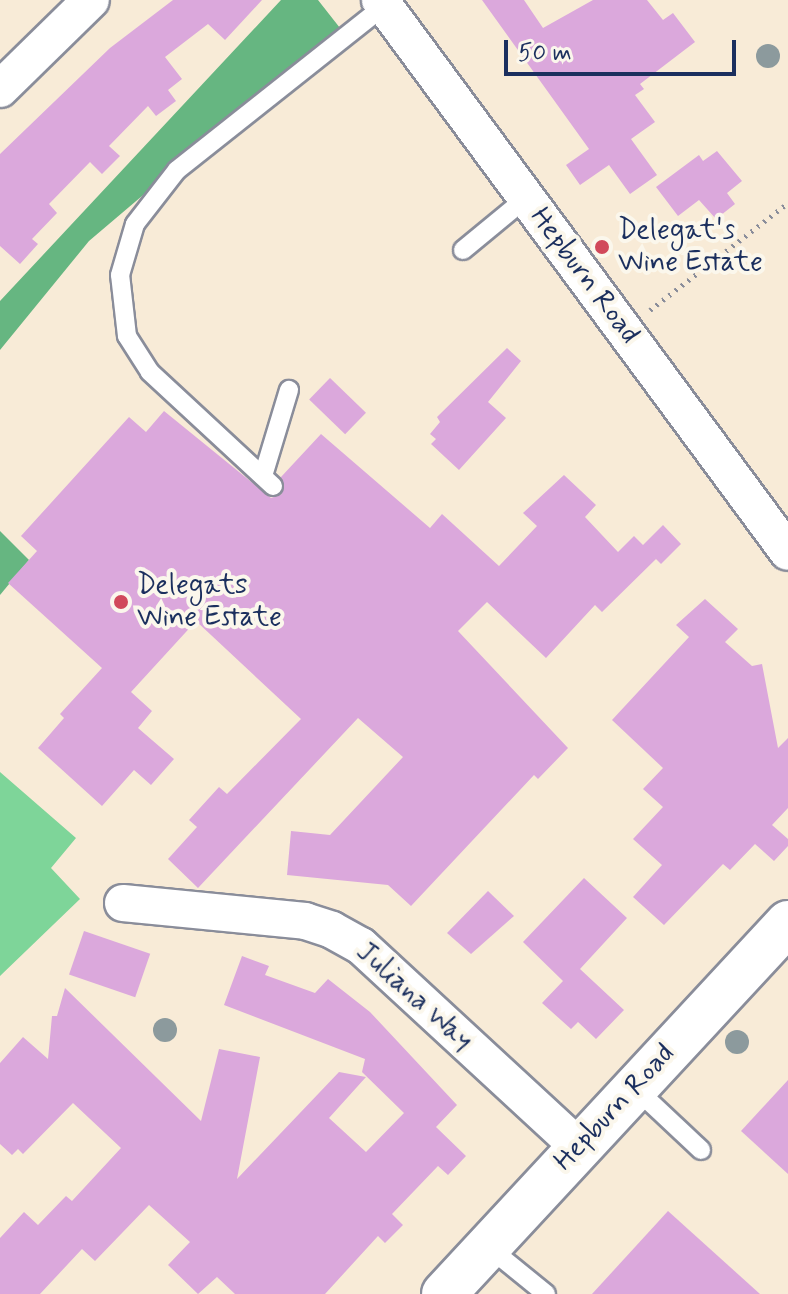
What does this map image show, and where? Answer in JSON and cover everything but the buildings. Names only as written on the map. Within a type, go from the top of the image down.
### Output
[{"type":"main road","name":"Hepburn Road","points":[[444,1294],[788,923]]},
{"type":"street","points":[[0,89],[91,0]]},
{"type":"street","name":"Hepburn Road","points":[[382,3],[788,552]]},
{"type":"street","name":"Juliana Way","points":[[123,903],[305,921],[332,930],[361,946],[579,1147]]},
{"type":"lane","points":[[289,390],[268,481],[150,372],[127,336],[120,275],[135,224],[177,170],[382,3]]},
{"type":"lane","points":[[463,250],[526,198]]},
{"type":"lane","points":[[634,1087],[701,1150]]},
{"type":"lane","points":[[487,1246],[546,1294]]},
{"type":"path","points":[[624,330],[788,203]]},
{"type":"green space","points":[[281,0],[318,0],[340,28],[89,241],[0,350],[0,301]]},
{"type":"green space","points":[[0,531],[29,560],[0,595]]},
{"type":"green space","points":[[0,772],[76,838],[51,868],[80,899],[0,976]]},
{"type":"place","name":"Delegat's Wine Estate","points":[[602,247]]},
{"type":"place","name":"Delegats Wine Estate","points":[[121,602]]}]
